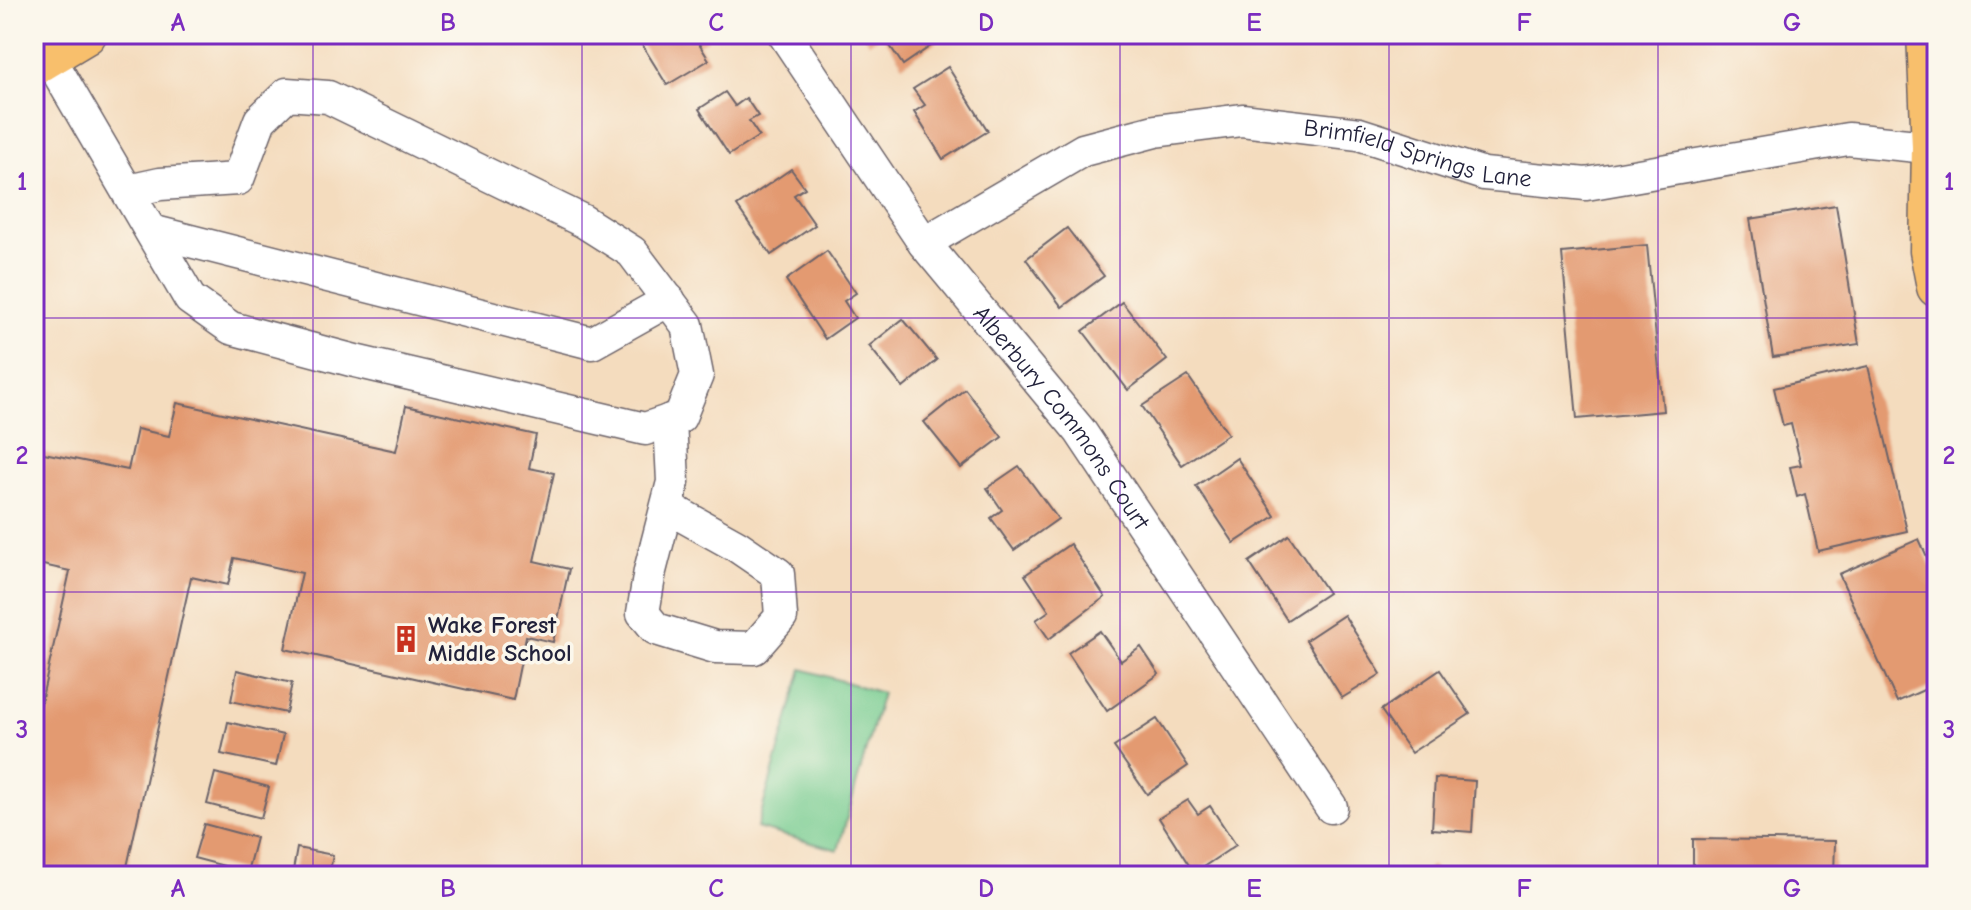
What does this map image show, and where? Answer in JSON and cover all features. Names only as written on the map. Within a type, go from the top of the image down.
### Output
[{"type":"main road","points":[[41,61],[86,34]]},
{"type":"main road","points":[[1927,34],[1935,148],[1930,251],[1937,287]]},
{"type":"street","name":"Alberbury Commons Court","points":[[784,34],[924,243],[1080,431],[1331,807]]},
{"type":"street","points":[[41,61],[128,191],[190,299],[231,328],[355,361],[645,429],[680,417],[697,375],[687,325],[632,252],[583,221],[328,97],[287,94],[260,120],[238,179],[160,184],[128,191]]},
{"type":"street","name":"Brimfield Springs Lane","points":[[924,243],[1083,150],[1155,131],[1242,120],[1359,134],[1484,174],[1586,184],[1848,139],[1935,148]]},
{"type":"street","points":[[151,231],[592,343],[669,300]]},
{"type":"street","points":[[667,507],[737,546],[778,574],[781,617],[754,648],[715,647],[656,629],[643,613],[650,571],[673,482],[670,420]]},
{"type":"green space","points":[[802,669],[882,693],[838,850],[757,828]]},
{"type":"building","points":[[657,34],[705,34],[708,39],[699,44],[709,60],[667,85],[641,43]]},
{"type":"building","points":[[863,34],[882,34],[869,43]]},
{"type":"building","points":[[882,34],[933,34],[938,41],[903,65]]},
{"type":"building","points":[[948,67],[988,131],[943,159],[914,112],[925,105],[913,89]]},
{"type":"building","points":[[725,92],[735,106],[746,98],[758,116],[749,121],[759,136],[729,155],[699,109]]},
{"type":"building","points":[[791,169],[805,188],[794,195],[815,225],[771,255],[737,206]]},
{"type":"building","points":[[1836,205],[1859,344],[1773,357],[1750,219]]},
{"type":"building","points":[[1067,228],[1104,276],[1062,307],[1026,259]]},
{"type":"building","points":[[1647,245],[1663,411],[1577,419],[1562,253]]},
{"type":"building","points":[[827,251],[856,293],[844,301],[855,318],[825,339],[786,280]]},
{"type":"building","points":[[1122,302],[1167,360],[1128,390],[1083,331]]},
{"type":"building","points":[[903,319],[937,360],[903,388],[869,346]]},
{"type":"building","points":[[1868,366],[1907,531],[1818,551],[1805,494],[1797,497],[1790,467],[1801,465],[1791,424],[1783,426],[1774,388]]},
{"type":"building","points":[[1188,376],[1228,434],[1182,465],[1142,406]]},
{"type":"building","points":[[965,389],[1002,437],[961,468],[924,422]]},
{"type":"building","name":"Wake Forest Middle School","points":[[177,403],[396,451],[406,406],[536,435],[529,468],[554,473],[534,561],[569,569],[553,642],[526,636],[513,700],[285,649],[302,573],[234,558],[228,585],[191,577],[125,876],[34,876],[34,734],[70,571],[34,563],[34,451],[128,470],[137,429],[169,436]]},
{"type":"building","points":[[1237,458],[1275,516],[1234,543],[1196,486]]},
{"type":"building","points":[[1019,466],[1058,519],[1014,550],[991,518],[1002,510],[987,488]]},
{"type":"building","points":[[1289,535],[1328,593],[1287,620],[1249,562]]},
{"type":"building","points":[[1919,539],[1937,579],[1937,684],[1897,702],[1839,574]]},
{"type":"building","points":[[1070,544],[1105,597],[1049,639],[1036,620],[1049,611],[1025,575]]},
{"type":"building","points":[[1344,615],[1381,674],[1342,698],[1306,640]]},
{"type":"building","points":[[1100,631],[1121,661],[1141,647],[1159,674],[1107,711],[1068,653]]},
{"type":"building","points":[[237,670],[292,683],[286,713],[231,701]]},
{"type":"building","points":[[1440,670],[1470,714],[1411,753],[1381,710]]},
{"type":"building","points":[[1157,719],[1188,766],[1147,794],[1114,747]]},
{"type":"building","points":[[228,722],[283,735],[276,766],[221,754]]},
{"type":"building","points":[[215,773],[269,787],[261,818],[207,804]]},
{"type":"building","points":[[1435,778],[1475,781],[1472,832],[1432,829]]},
{"type":"building","points":[[1188,800],[1198,814],[1210,806],[1236,845],[1194,873],[1159,818]]},
{"type":"building","points":[[204,824],[256,838],[247,872],[194,858]]},
{"type":"building","points":[[1693,839],[1835,841],[1834,876],[1693,876]]},
{"type":"building","points":[[297,848],[333,855],[329,876],[292,876]]},
{"type":"building","points":[[1431,865],[1442,876],[1420,876]]},
{"type":"place","name":"Wake Forest Middle School","points":[[406,639]]}]
